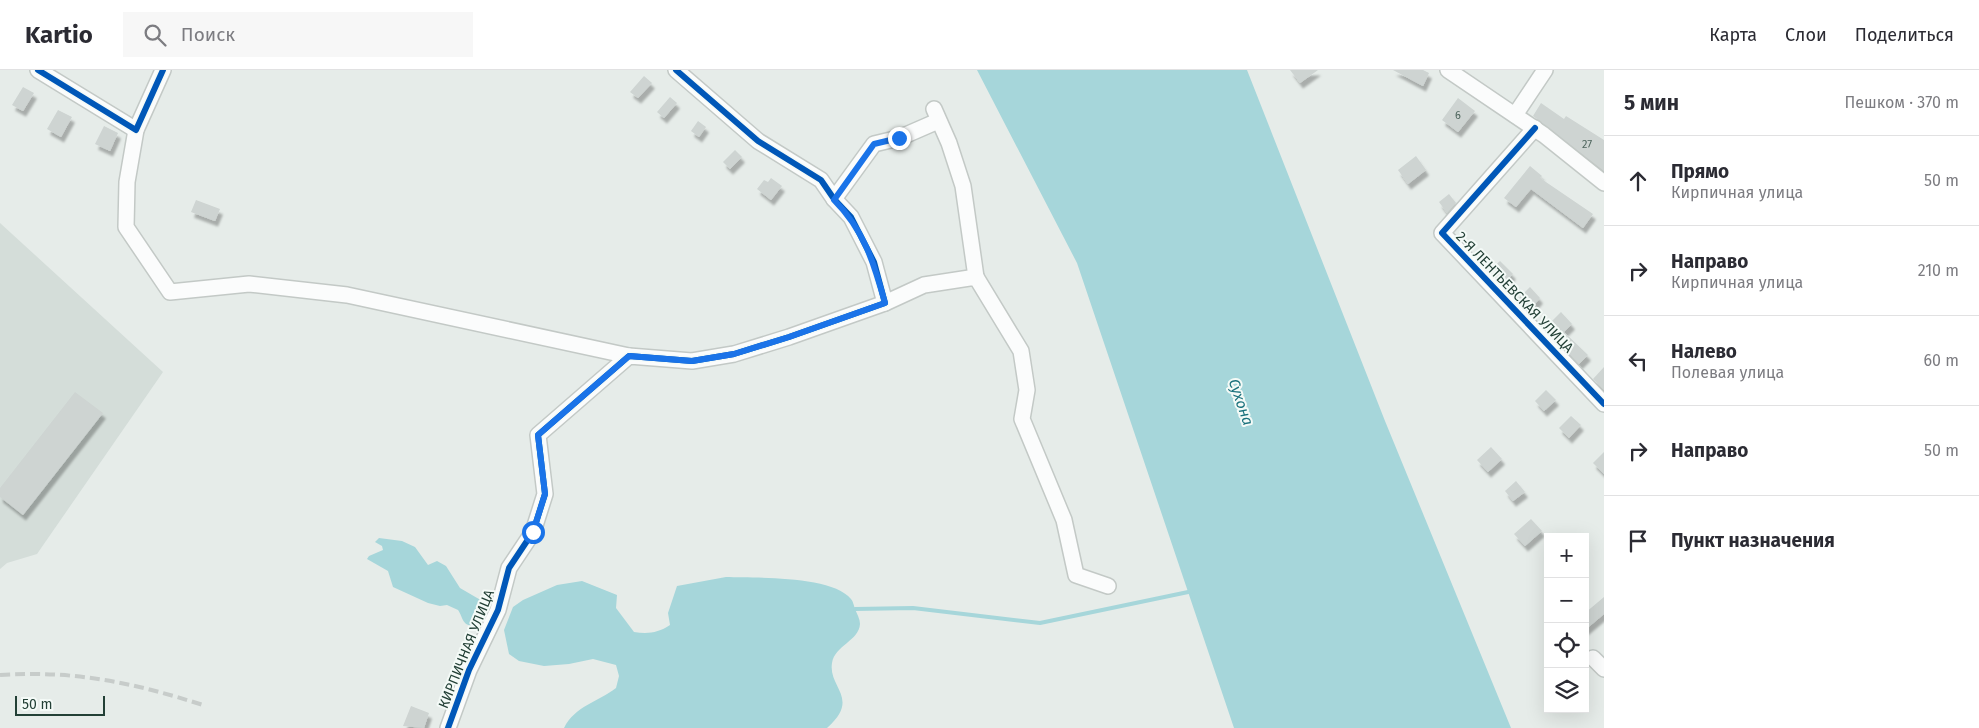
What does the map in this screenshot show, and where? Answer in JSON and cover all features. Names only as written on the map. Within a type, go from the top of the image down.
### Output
[{"type":"street","points":[[38,70],[136,130]]},
{"type":"street","points":[[164,70],[136,130],[128,182],[126,227],[170,292],[249,284],[347,295],[629,356],[692,361],[734,354],[789,337],[885,303],[924,285],[976,277]]},
{"type":"street","points":[[676,70],[758,141],[821,180],[834,200],[851,217],[874,262],[885,303]]},
{"type":"street","points":[[1448,70],[1535,128],[1604,183]]},
{"type":"street","points":[[1515,115],[1546,70]]},
{"type":"street","points":[[834,200],[874,144],[899,138],[936,115],[949,143],[963,186],[976,277],[1021,351],[1027,390],[1022,419],[1064,520],[1076,575],[1108,586]]},
{"type":"street","name":"2-Я ЛЕНТЬЕВСКАЯ УЛИЦА","points":[[1535,128],[1442,233],[1604,404]]},
{"type":"street","name":"КИРПИЧНАЯ УЛИЦА","points":[[448,728],[469,670],[498,610],[509,568],[533,532],[545,494],[538,435],[629,356]]},
{"type":"street","points":[[1594,658],[1604,669]]},
{"type":"shaded area","points":[[0,223],[163,372],[37,554],[7,563],[0,569]]},
{"type":"water","name":"Сухона","points":[[977,70],[1247,70],[1385,421],[1511,728],[1234,728],[1077,263]]},
{"type":"water","points":[[379,538],[402,541],[415,547],[428,565],[437,561],[446,566],[460,588],[484,602],[478,621],[474,626],[470,626],[463,621],[458,610],[447,605],[440,606],[428,603],[393,587],[388,571],[367,559],[369,556],[383,550],[382,546],[375,542]]},
{"type":"water","points":[[726,577],[792,579],[810,582],[841,591],[852,600],[859,618],[859,630],[838,652],[832,663],[834,679],[841,694],[842,709],[837,718],[827,728],[564,728],[574,714],[616,688],[619,676],[616,665],[593,659],[569,664],[544,666],[519,661],[509,654],[504,630],[513,607],[523,600],[557,585],[582,581],[617,595],[616,608],[634,632],[648,633],[661,630],[670,625],[668,613],[677,586]]},
{"type":"building","points":[[1290,70],[1318,70],[1300,83]]},
{"type":"building","points":[[1393,70],[1423,70],[1429,73],[1423,86]]},
{"type":"building","points":[[644,76],[652,83],[638,98],[630,92]]},
{"type":"building","points":[[23,87],[34,93],[23,111],[12,105]]},
{"type":"building","points":[[670,97],[677,103],[664,118],[657,112]]},
{"type":"building","points":[[1458,98],[1475,111],[1458,132],[1442,120]]},
{"type":"building","points":[[1541,103],[1564,119],[1566,116],[1604,140],[1604,171],[1533,116]]},
{"type":"building","points":[[58,110],[72,117],[61,137],[47,129]]},
{"type":"building","points":[[698,121],[706,127],[699,137],[691,131]]},
{"type":"building","points":[[104,126],[118,133],[110,151],[95,144]]},
{"type":"building","points":[[735,150],[742,157],[730,169],[723,162]]},
{"type":"building","points":[[1416,156],[1426,170],[1408,184],[1398,170]]},
{"type":"building","points":[[1530,166],[1542,176],[1540,178],[1593,214],[1583,228],[1531,189],[1516,207],[1504,198]]},
{"type":"building","points":[[771,178],[782,186],[771,200],[757,189],[764,180],[768,182]]},
{"type":"building","points":[[1449,194],[1456,203],[1447,213],[1439,202]]},
{"type":"building","points":[[196,200],[220,209],[215,221],[191,212]]},
{"type":"building","points":[[1500,261],[1513,274],[1503,284],[1490,270]]},
{"type":"building","points":[[1530,287],[1540,298],[1529,311],[1518,299]]},
{"type":"building","points":[[1561,312],[1572,324],[1564,332],[1588,355],[1579,364],[1545,328]]},
{"type":"building","points":[[1604,367],[1604,390],[1593,379]]},
{"type":"building","points":[[1546,390],[1556,400],[1544,411],[1535,401]]},
{"type":"building","points":[[75,392],[103,413],[23,515],[0,497],[0,488]]},
{"type":"building","points":[[1571,416],[1581,425],[1569,438],[1559,428]]},
{"type":"building","points":[[1491,447],[1502,459],[1488,472],[1477,460]]},
{"type":"building","points":[[1604,452],[1604,474],[1593,463]]},
{"type":"building","points":[[1516,481],[1525,492],[1513,501],[1505,491]]},
{"type":"building","points":[[1531,519],[1542,531],[1525,546],[1514,534]]},
{"type":"building","points":[[1604,597],[1604,614],[1589,627],[1589,610]]},
{"type":"building","points":[[411,706],[429,713],[424,728],[403,726]]},
{"type":"waterway","points":[[855,609],[913,608],[1040,623],[1193,591]]},
{"type":"railway","points":[[0,675],[54,674],[104,680],[154,691],[206,706]]},
{"type":"cycle path","points":[[38,70],[136,130],[163,70]]},
{"type":"cycle path","points":[[448,728],[469,670],[498,610],[509,568],[533,532],[545,494],[538,435],[629,356],[692,361],[734,354],[885,303],[874,262],[851,217],[834,199],[821,180],[758,141],[676,70]]},
{"type":"cycle path","points":[[1535,128],[1442,233],[1604,404]]},
{"type":"route","points":[[533,532],[545,494],[538,435],[629,356],[692,361],[734,354],[885,303],[874,262],[851,217],[834,200],[874,144],[899,138]]}]
